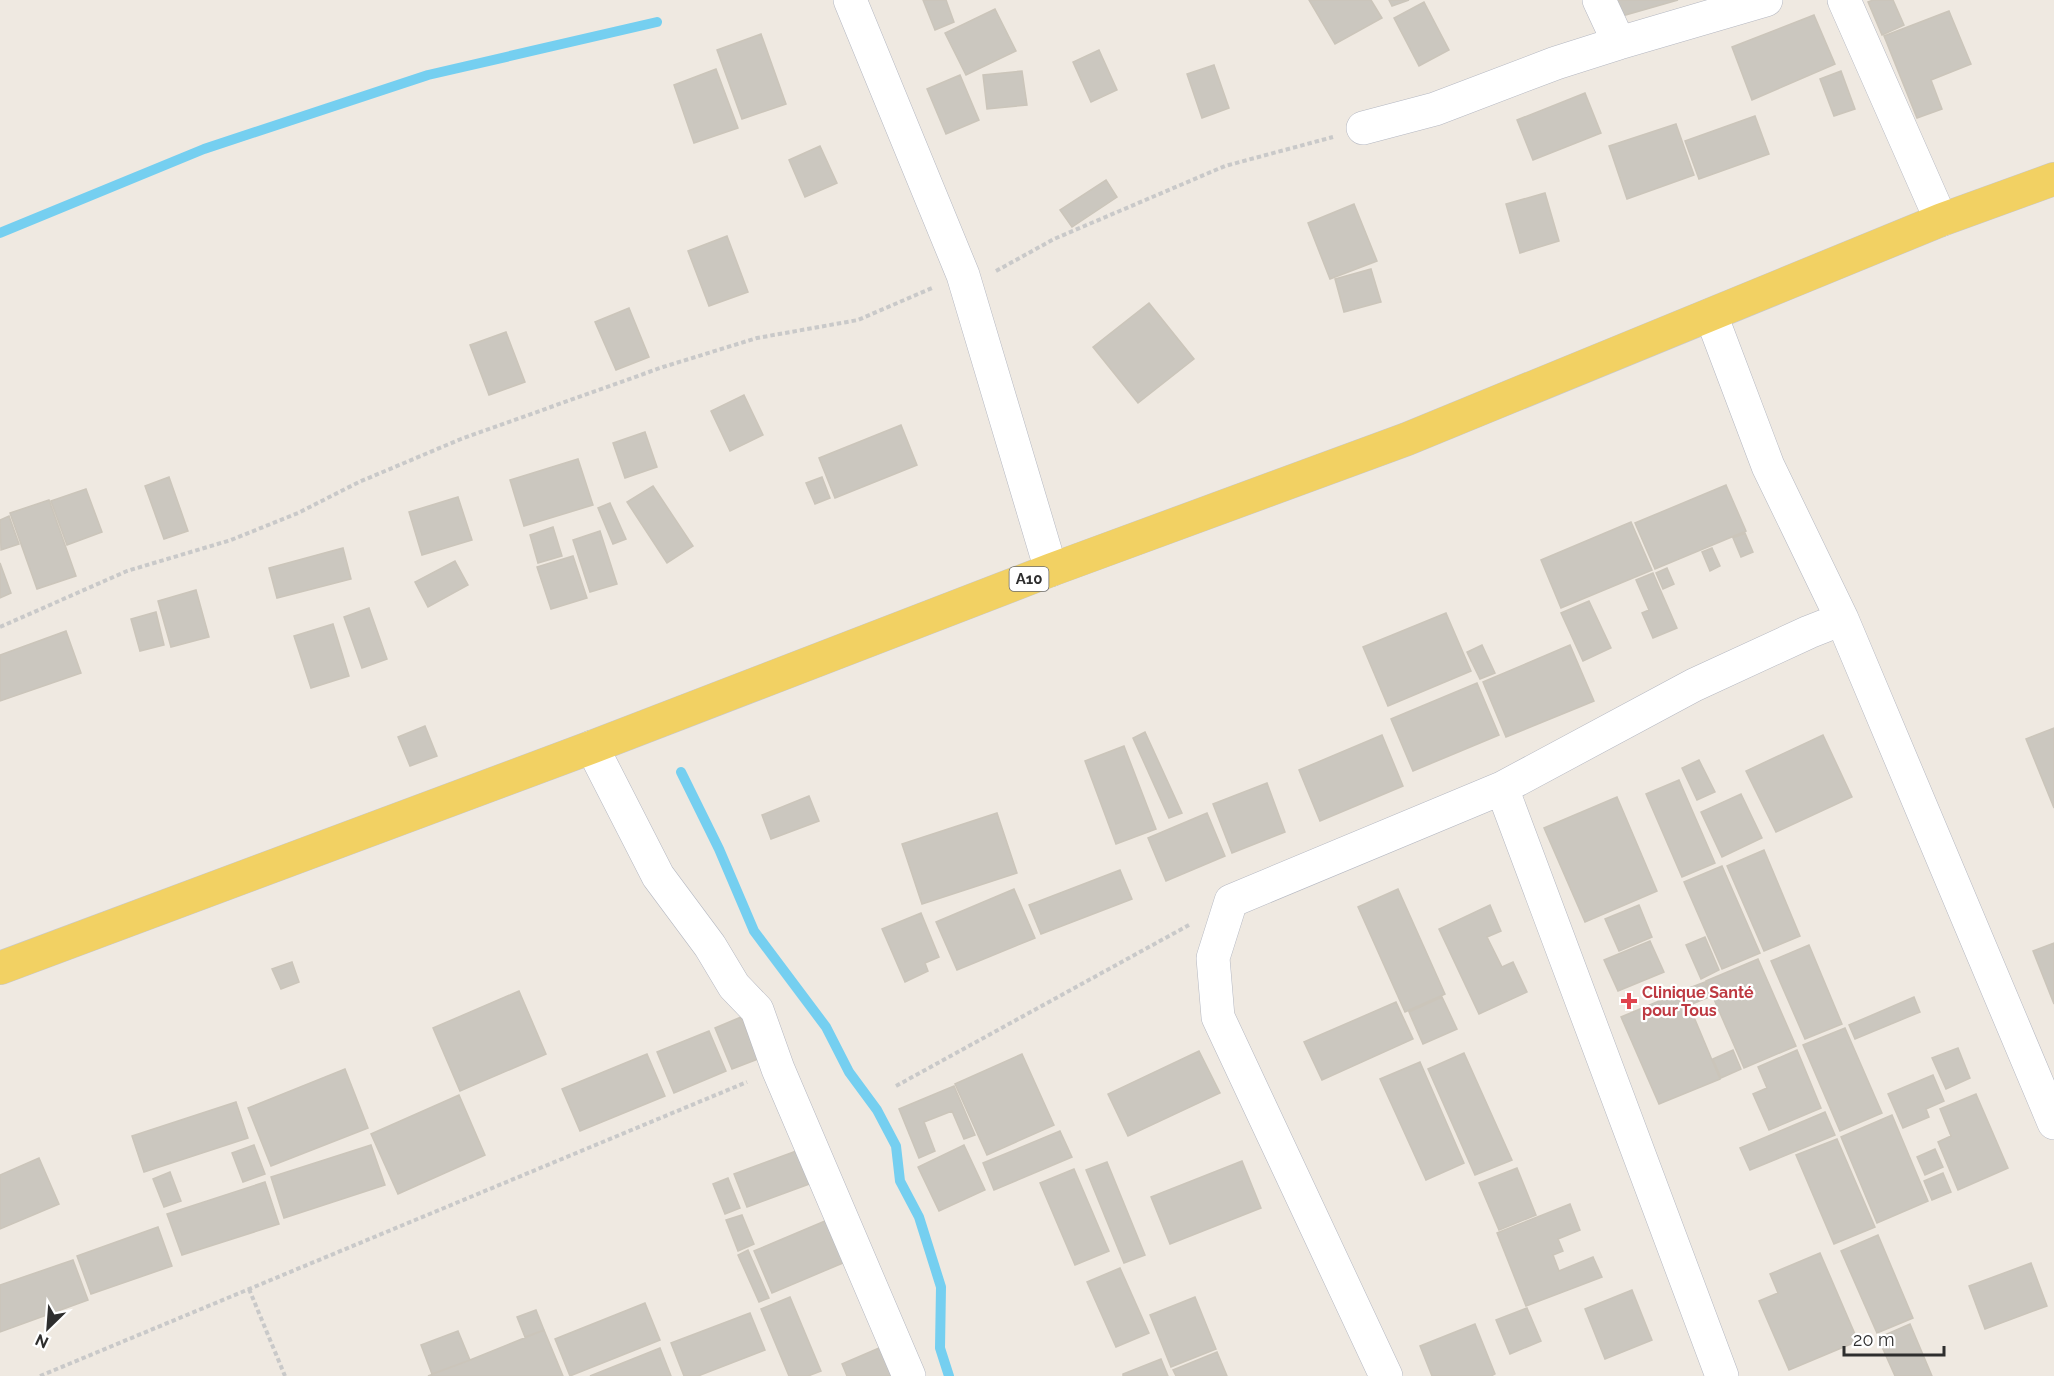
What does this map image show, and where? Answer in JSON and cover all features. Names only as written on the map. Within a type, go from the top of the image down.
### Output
[{"type":"main road","name":"A10","points":[[0,968],[592,747],[1051,570],[1407,439],[1941,220],[2054,179]]},
{"type":"street","points":[[850,0],[963,275],[1051,570]]},
{"type":"street","points":[[1599,0],[1619,43]]},
{"type":"street","points":[[1363,129],[1435,109],[1556,63],[1766,0]]},
{"type":"street","points":[[1844,0],[1941,220]]},
{"type":"street","points":[[1711,315],[1768,466],[1842,619],[2054,1124]]},
{"type":"street","points":[[1386,1376],[1218,1017],[1213,958],[1231,901],[1502,788],[1694,685],[1842,619]]},
{"type":"street","points":[[592,747],[658,876],[710,946],[734,986],[757,1010],[778,1069],[909,1376]]},
{"type":"street","points":[[1502,788],[1722,1376]]},
{"type":"path","points":[[0,627],[127,571],[231,540],[298,513],[359,482],[505,424],[663,367],[757,338],[858,320],[963,275],[989,275],[1054,239],[1225,166],[1363,129]]},
{"type":"path","points":[[896,1086],[1231,901]]},
{"type":"path","points":[[40,1376],[778,1069]]},
{"type":"path","points":[[249,1289],[285,1376]]},
{"type":"building","points":[[923,0],[946,0],[954,22],[935,30]]},
{"type":"building","points":[[1309,0],[1371,0],[1382,18],[1335,44]]},
{"type":"building","points":[[1389,0],[1409,0],[1392,6]]},
{"type":"building","points":[[1617,0],[1678,0],[1622,16]]},
{"type":"building","points":[[1893,0],[1904,25],[1882,35],[1868,2]]},
{"type":"building","points":[[1424,2],[1449,50],[1419,66],[1394,18]]},
{"type":"building","points":[[995,9],[1016,51],[966,75],[945,33]]},
{"type":"building","points":[[1949,11],[1971,64],[1931,80],[1942,109],[1917,118],[1884,36]]},
{"type":"building","points":[[1814,15],[1835,64],[1752,100],[1732,47]]},
{"type":"building","points":[[761,34],[786,104],[742,119],[717,50]]},
{"type":"building","points":[[1099,50],[1117,90],[1091,102],[1073,62]]},
{"type":"building","points":[[1214,65],[1229,108],[1202,118],[1187,74]]},
{"type":"building","points":[[716,69],[738,128],[694,143],[674,85]]},
{"type":"building","points":[[1022,71],[1027,105],[987,109],[983,75]]},
{"type":"building","points":[[1841,71],[1855,109],[1834,116],[1820,79]]},
{"type":"building","points":[[960,75],[979,120],[946,134],[927,89]]},
{"type":"building","points":[[1585,93],[1601,133],[1533,160],[1517,120]]},
{"type":"building","points":[[1755,116],[1769,154],[1699,179],[1685,141]]},
{"type":"building","points":[[1676,124],[1694,175],[1627,199],[1609,146]]},
{"type":"building","points":[[820,146],[837,183],[805,197],[789,160]]},
{"type":"building","points":[[1106,180],[1117,197],[1072,227],[1060,210]]},
{"type":"building","points":[[1545,193],[1559,241],[1520,253],[1506,204]]},
{"type":"building","points":[[1354,204],[1377,261],[1330,279],[1308,223]]},
{"type":"building","points":[[727,236],[748,292],[709,306],[688,251]]},
{"type":"building","points":[[1371,269],[1381,302],[1344,312],[1335,279]]},
{"type":"building","points":[[1149,303],[1194,359],[1138,403],[1093,347]]},
{"type":"building","points":[[629,308],[649,357],[616,370],[595,322]]},
{"type":"building","points":[[506,332],[525,382],[489,395],[470,345]]},
{"type":"building","points":[[744,395],[763,435],[730,451],[711,411]]},
{"type":"building","points":[[901,425],[917,465],[835,498],[819,458]]},
{"type":"building","points":[[645,432],[657,467],[625,478],[613,443]]},
{"type":"building","points":[[578,459],[593,505],[524,526],[510,480]]},
{"type":"building","points":[[169,477],[188,531],[164,539],[145,486]]},
{"type":"building","points":[[822,477],[830,498],[815,504],[806,483]]},
{"type":"building","points":[[1726,485],[1746,531],[1655,569],[1635,523]]},
{"type":"building","points":[[653,486],[693,546],[667,563],[627,502]]},
{"type":"building","points":[[86,489],[102,532],[67,545],[51,501]]},
{"type":"building","points":[[458,497],[472,540],[422,555],[409,512]]},
{"type":"building","points":[[49,500],[76,576],[37,589],[10,513]]},
{"type":"building","points":[[610,503],[626,539],[613,544],[598,508]]},
{"type":"building","points":[[9,516],[19,544],[1,550],[0,520]]},
{"type":"building","points":[[1631,522],[1652,570],[1561,608],[1541,560]]},
{"type":"building","points":[[553,527],[562,556],[538,563],[530,535]]},
{"type":"building","points":[[600,531],[617,584],[590,592],[573,540]]},
{"type":"building","points":[[1745,533],[1753,552],[1741,557],[1733,538]]},
{"type":"building","points":[[343,548],[351,579],[277,598],[269,568]]},
{"type":"building","points":[[1712,548],[1720,566],[1710,571],[1702,552]]},
{"type":"building","points":[[573,556],[587,598],[551,609],[537,567]]},
{"type":"building","points":[[455,561],[468,585],[428,607],[415,582]]},
{"type":"building","points":[[0,563],[11,593],[0,598]]},
{"type":"building","points":[[1667,568],[1674,584],[1663,589],[1656,573]]},
{"type":"building","points":[[1653,573],[1677,628],[1653,638],[1642,613],[1649,610],[1636,580]]},
{"type":"building","points":[[196,590],[209,637],[171,647],[158,601]]},
{"type":"building","points":[[1589,601],[1611,648],[1583,661],[1561,613]]},
{"type":"building","points":[[369,608],[387,659],[362,668],[344,617]]},
{"type":"building","points":[[156,612],[164,645],[140,651],[131,619]]},
{"type":"building","points":[[1446,613],[1471,671],[1388,706],[1363,647]]},
{"type":"building","points":[[333,624],[349,676],[311,688],[294,636]]},
{"type":"building","points":[[66,631],[81,673],[0,701],[0,655]]},
{"type":"building","points":[[1482,645],[1495,673],[1480,679],[1467,652]]},
{"type":"building","points":[[1570,645],[1594,701],[1506,737],[1483,682]]},
{"type":"building","points":[[1477,683],[1499,735],[1413,771],[1391,719]]},
{"type":"building","points":[[425,726],[437,756],[410,766],[398,737]]},
{"type":"building","points":[[2054,728],[2054,808],[2026,739]]},
{"type":"building","points":[[1145,732],[1182,813],[1169,818],[1133,738]]},
{"type":"building","points":[[1382,735],[1403,786],[1320,821],[1299,770]]},
{"type":"building","points":[[1823,735],[1852,797],[1776,832],[1746,771]]},
{"type":"building","points":[[1124,746],[1156,829],[1116,844],[1085,761]]},
{"type":"building","points":[[1699,760],[1715,792],[1697,800],[1682,768]]},
{"type":"building","points":[[1679,780],[1715,863],[1682,877],[1646,794]]},
{"type":"building","points":[[1267,783],[1285,832],[1232,853],[1213,804]]},
{"type":"building","points":[[1741,794],[1762,838],[1722,857],[1701,812]]},
{"type":"building","points":[[809,796],[819,821],[771,839],[762,815]]},
{"type":"building","points":[[1617,797],[1657,891],[1585,922],[1544,828]]},
{"type":"building","points":[[997,813],[1017,873],[922,904],[902,844]]},
{"type":"building","points":[[1207,813],[1225,856],[1166,881],[1148,838]]},
{"type":"building","points":[[1764,850],[1800,936],[1764,951],[1727,866]]},
{"type":"building","points":[[1722,866],[1760,953],[1722,969],[1684,882]]},
{"type":"building","points":[[1120,870],[1132,899],[1041,934],[1029,905]]},
{"type":"building","points":[[1014,889],[1035,938],[957,970],[936,922]]},
{"type":"building","points":[[1398,889],[1445,994],[1405,1012],[1358,907]]},
{"type":"building","points":[[1490,905],[1501,931],[1487,937],[1502,967],[1513,962],[1527,992],[1479,1014],[1439,929]]},
{"type":"building","points":[[1639,905],[1652,937],[1619,951],[1605,919]]},
{"type":"building","points":[[921,913],[939,957],[925,963],[928,971],[905,982],[882,929]]},
{"type":"building","points":[[1705,937],[1719,970],[1701,979],[1686,945]]},
{"type":"building","points":[[1650,941],[1664,972],[1618,991],[1604,960]]},
{"type":"building","points":[[2054,943],[2054,1004],[2033,951]]},
{"type":"building","points":[[1809,945],[1842,1024],[1805,1039],[1771,961]]},
{"type":"building","points":[[1758,959],[1796,1046],[1744,1068],[1706,981]]},
{"type":"building","points":[[292,962],[299,982],[281,989],[272,969]]},
{"type":"building","points":[[1705,982],[1711,996],[1690,1005],[1684,990]]},
{"type":"building","points":[[519,991],[546,1054],[460,1091],[433,1028]]},
{"type":"building","points":[[1683,991],[1720,1079],[1659,1104],[1621,1017]]},
{"type":"building","points":[[1442,997],[1457,1029],[1423,1044],[1409,1012]]},
{"type":"building","points":[[1914,997],[1920,1012],[1855,1039],[1849,1025]]},
{"type":"building","points":[[1396,1002],[1413,1039],[1322,1080],[1304,1042]]},
{"type":"building","points":[[741,1017],[758,1059],[732,1069],[715,1028]]},
{"type":"building","points":[[1845,1028],[1882,1113],[1840,1131],[1803,1045]]},
{"type":"building","points":[[709,1031],[726,1071],[674,1093],[657,1052]]},
{"type":"building","points":[[1958,1048],[1970,1078],[1946,1089],[1932,1058]]},
{"type":"building","points":[[1733,1050],[1741,1069],[1721,1078],[1713,1059]]},
{"type":"building","points":[[1797,1050],[1821,1108],[1769,1130],[1753,1094],[1767,1088],[1758,1067]]},
{"type":"building","points":[[1199,1051],[1220,1093],[1128,1136],[1108,1094]]},
{"type":"building","points":[[1464,1053],[1512,1160],[1475,1175],[1428,1069]]},
{"type":"building","points":[[647,1054],[665,1096],[580,1131],[562,1089]]},
{"type":"building","points":[[1022,1054],[1054,1125],[987,1155],[955,1084]]},
{"type":"building","points":[[1420,1062],[1464,1163],[1426,1180],[1380,1079]]},
{"type":"building","points":[[345,1069],[368,1128],[271,1166],[248,1108]]},
{"type":"building","points":[[1933,1075],[1944,1101],[1926,1109],[1929,1117],[1903,1128],[1888,1094]]},
{"type":"building","points":[[954,1086],[975,1135],[964,1139],[952,1111],[924,1122],[935,1151],[919,1158],[899,1109]]},
{"type":"building","points":[[1976,1094],[2008,1168],[1958,1190],[1938,1142],[1951,1136],[1940,1109]]},
{"type":"building","points":[[459,1095],[485,1155],[398,1194],[371,1134]]},
{"type":"building","points":[[236,1102],[248,1138],[144,1172],[132,1136]]},
{"type":"building","points":[[1825,1112],[1835,1135],[1750,1170],[1740,1148]]},
{"type":"building","points":[[1892,1115],[1928,1201],[1877,1223],[1841,1137]]},
{"type":"building","points":[[1060,1131],[1072,1157],[994,1190],[983,1163]]},
{"type":"building","points":[[1837,1139],[1875,1227],[1834,1244],[1796,1155]]},
{"type":"building","points":[[254,1145],[265,1174],[243,1182],[232,1153]]},
{"type":"building","points":[[371,1145],[385,1185],[284,1218],[271,1177]]},
{"type":"building","points":[[964,1145],[985,1190],[939,1211],[918,1167]]},
{"type":"building","points":[[1935,1149],[1943,1167],[1925,1175],[1917,1157]]},
{"type":"building","points":[[799,1150],[812,1183],[747,1207],[734,1174]]},
{"type":"building","points":[[39,1158],[59,1204],[0,1229],[0,1175]]},
{"type":"building","points":[[1242,1161],[1261,1208],[1170,1244],[1151,1197]]},
{"type":"building","points":[[1107,1162],[1145,1255],[1124,1263],[1086,1170]]},
{"type":"building","points":[[1517,1168],[1536,1215],[1499,1230],[1479,1183]]},
{"type":"building","points":[[1074,1169],[1109,1251],[1075,1265],[1040,1183]]},
{"type":"building","points":[[170,1172],[181,1201],[164,1207],[153,1179]]},
{"type":"building","points":[[1943,1173],[1951,1192],[1932,1200],[1924,1181]]},
{"type":"building","points":[[728,1178],[740,1208],[725,1214],[713,1184]]},
{"type":"building","points":[[265,1182],[279,1224],[182,1255],[167,1214]]},
{"type":"building","points":[[1570,1204],[1580,1230],[1558,1239],[1563,1251],[1553,1255],[1559,1271],[1593,1257],[1602,1277],[1526,1306],[1497,1233]]},
{"type":"building","points":[[742,1215],[754,1244],[738,1251],[726,1220]]},
{"type":"building","points":[[832,1218],[850,1260],[772,1293],[754,1251]]},
{"type":"building","points":[[158,1227],[172,1266],[91,1294],[77,1256]]},
{"type":"building","points":[[1878,1235],[1913,1318],[1877,1333],[1841,1251]]},
{"type":"building","points":[[748,1250],[769,1298],[759,1302],[738,1255]]},
{"type":"building","points":[[1820,1253],[1858,1341],[1789,1370],[1759,1301],[1778,1293],[1770,1274]]},
{"type":"building","points":[[73,1260],[88,1300],[0,1332],[0,1285]]},
{"type":"building","points":[[2031,1263],[2047,1306],[1985,1329],[1969,1286]]},
{"type":"building","points":[[1120,1268],[1149,1333],[1116,1347],[1087,1282]]},
{"type":"building","points":[[1632,1290],[1652,1340],[1605,1359],[1585,1309]]},
{"type":"building","points":[[790,1297],[821,1371],[808,1376],[789,1376],[761,1309]]},
{"type":"building","points":[[1195,1297],[1216,1349],[1171,1367],[1150,1315]]},
{"type":"building","points":[[645,1303],[660,1340],[570,1376],[555,1339]]},
{"type":"building","points":[[1527,1308],[1541,1341],[1510,1354],[1496,1320]]},
{"type":"building","points":[[536,1310],[544,1330],[525,1337],[517,1317]]},
{"type":"building","points":[[750,1313],[765,1350],[698,1376],[684,1376],[671,1343]]},
{"type":"building","points":[[1475,1324],[1495,1374],[1491,1376],[1432,1376],[1420,1346]]},
{"type":"building","points":[[1910,1324],[1932,1376],[1895,1376],[1878,1338]]},
{"type":"building","points":[[544,1330],[563,1376],[428,1376],[470,1360]]},
{"type":"building","points":[[458,1331],[470,1360],[432,1374],[421,1345]]},
{"type":"building","points":[[886,1345],[899,1376],[847,1376],[842,1364]]},
{"type":"building","points":[[660,1348],[671,1376],[590,1376]]},
{"type":"building","points":[[1217,1352],[1227,1376],[1176,1376],[1173,1370]]},
{"type":"building","points":[[1161,1359],[1168,1376],[1123,1376],[1123,1374]]},
{"type":"waterway","points":[[0,233],[204,149],[428,75],[657,22]]},
{"type":"waterway","points":[[681,772],[719,849],[754,931],[826,1027],[849,1072],[877,1110],[896,1146],[900,1181],[919,1217],[941,1287],[940,1348],[949,1376]]},
{"type":"place","name":"Clinique Santé pour Tous","points":[[1629,1001]]}]
